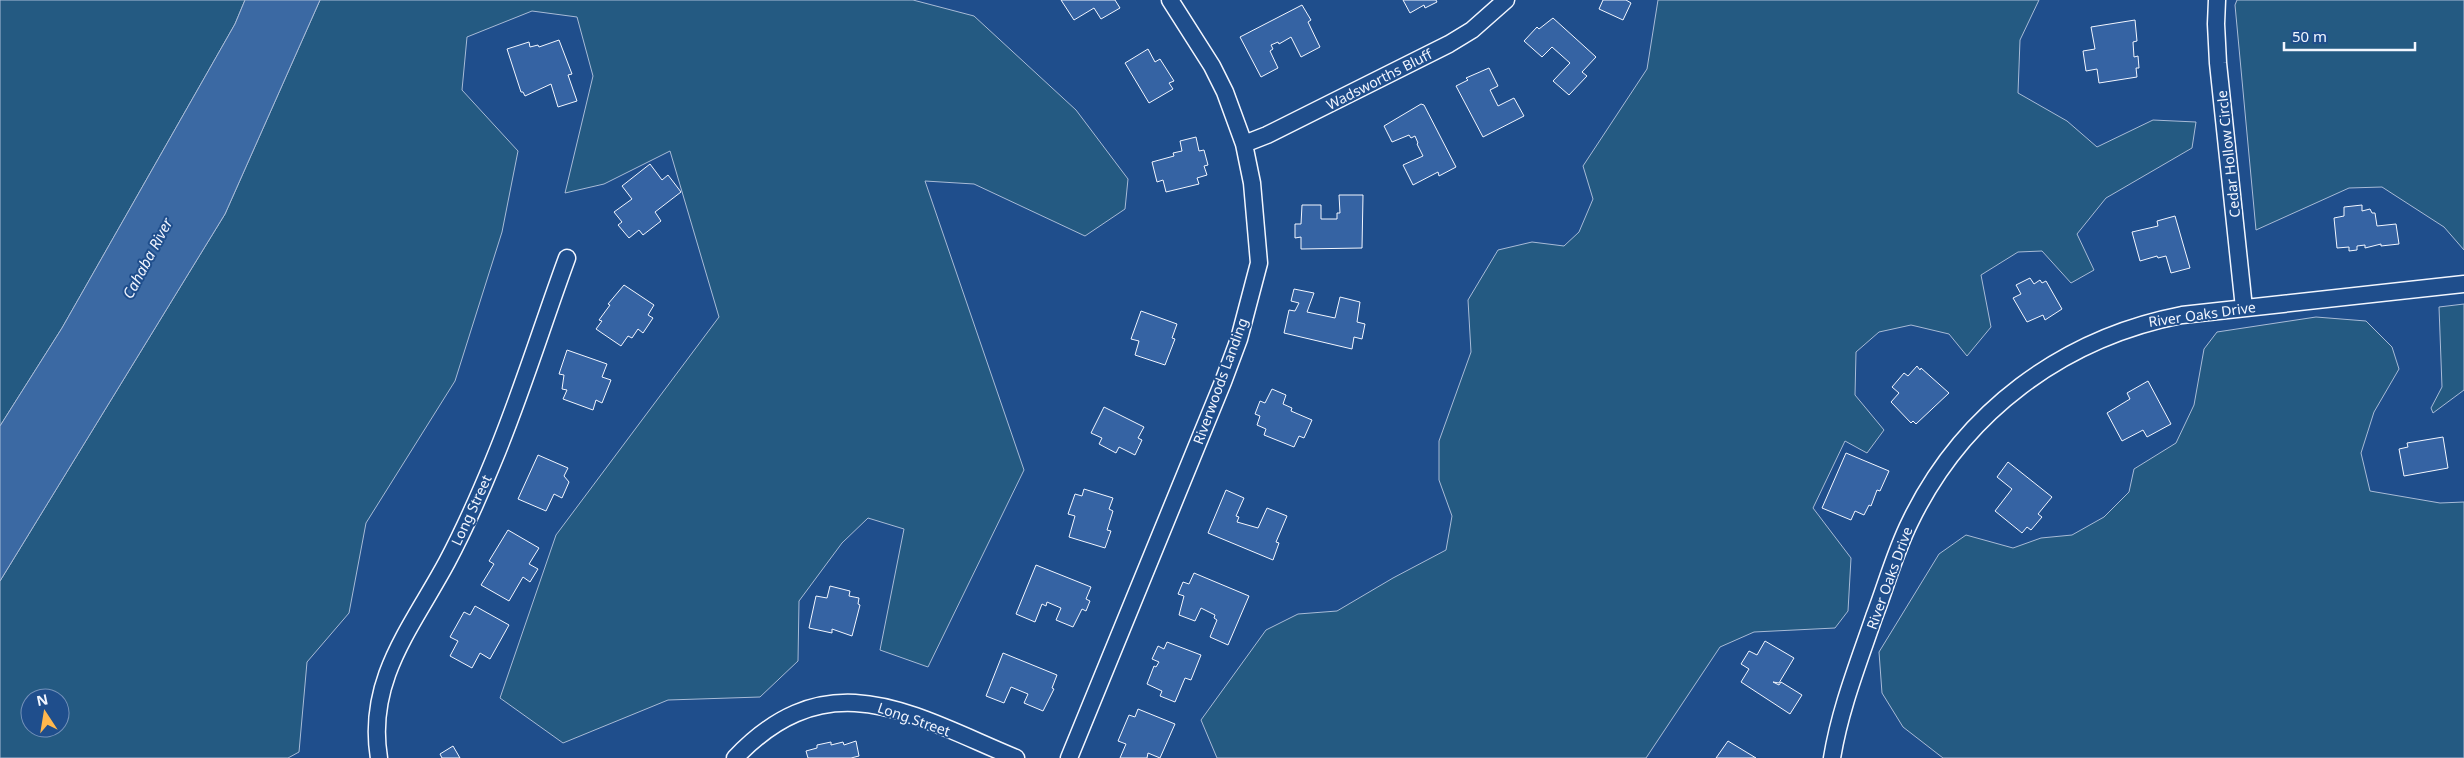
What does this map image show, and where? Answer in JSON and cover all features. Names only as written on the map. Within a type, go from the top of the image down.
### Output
[{"type":"street","name":"Riverwoods Landing","points":[[1069,758],[1238,339],[1259,263],[1252,183],[1244,144],[1212,66],[1170,0]]},
{"type":"street","name":"Wadsworths Bluff","points":[[1244,144],[1275,131],[1449,44],[1472,30],[1506,0]]},
{"type":"street","name":"Cedar Hollow Circle","points":[[2217,0],[2218,63],[2244,308]]},
{"type":"street","name":"Long Street","points":[[379,758],[376,722],[378,702],[384,680],[404,638],[447,561],[484,484],[567,258]]},
{"type":"street","name":"River Oaks Drive","points":[[1832,758],[1847,694],[1910,522],[1937,474],[1982,419],[2032,378],[2087,344],[2117,331],[2148,321],[2182,315],[2464,284]]},
{"type":"street","name":"Long Street","points":[[735,758],[767,728],[788,715],[836,702],[864,703],[888,707],[1016,758]]},
{"type":"shaded area","points":[[0,0],[245,0],[235,24],[62,328],[0,426]]},
{"type":"shaded area","points":[[320,0],[913,0],[974,16],[1076,110],[1128,179],[1125,209],[1085,236],[974,184],[925,181],[1024,470],[928,667],[880,650],[904,529],[868,518],[842,543],[799,601],[798,661],[760,697],[668,700],[563,743],[500,698],[556,535],[719,317],[670,151],[604,184],[565,193],[593,76],[577,17],[532,11],[467,37],[462,90],[518,151],[502,232],[455,381],[366,523],[349,613],[307,662],[299,752],[288,758],[0,758],[0,581],[225,214]]},
{"type":"shaded area","points":[[1658,0],[2039,0],[2020,40],[2018,93],[2067,121],[2097,147],[2153,120],[2196,122],[2192,148],[2106,198],[2077,234],[2094,270],[2071,283],[2042,251],[2018,252],[1981,275],[1991,327],[1967,356],[1949,334],[1911,325],[1879,332],[1856,352],[1855,395],[1884,430],[1867,453],[1845,441],[1813,508],[1851,558],[1848,611],[1835,628],[1754,632],[1720,647],[1646,758],[1217,758],[1201,720],[1266,630],[1298,614],[1337,611],[1446,550],[1452,516],[1439,480],[1439,441],[1471,352],[1468,300],[1498,250],[1532,242],[1564,246],[1579,232],[1593,199],[1583,166],[1647,69]]},
{"type":"shaded area","points":[[2237,0],[2464,0],[2464,250],[2444,227],[2382,187],[2349,188],[2256,230],[2235,5]]},
{"type":"shaded area","points":[[2464,304],[2464,390],[2433,413],[2431,408],[2442,387],[2439,307]]},
{"type":"shaded area","points":[[2316,317],[2366,321],[2392,347],[2399,369],[2374,412],[2361,453],[2370,491],[2440,503],[2464,502],[2464,758],[1943,758],[1903,727],[1882,693],[1879,652],[1939,554],[1966,535],[2013,548],[2041,538],[2072,535],[2104,517],[2129,492],[2134,469],[2176,443],[2194,405],[2204,349],[2217,332]]},
{"type":"water","name":"Cahaba River","points":[[245,0],[320,0],[225,214],[0,581],[0,426],[62,328],[235,24]]},
{"type":"building","points":[[1061,0],[1115,0],[1120,8],[1101,19],[1094,8],[1074,20]]},
{"type":"building","points":[[1403,0],[1436,0],[1437,2],[1425,8],[1424,5],[1410,13]]},
{"type":"building","points":[[1603,0],[1626,0],[1631,3],[1623,20],[1599,9]]},
{"type":"building","points":[[1302,5],[1311,20],[1308,22],[1320,47],[1301,57],[1291,37],[1279,44],[1278,42],[1271,45],[1273,49],[1270,51],[1278,68],[1261,77],[1240,37]]},
{"type":"building","points":[[1553,18],[1596,57],[1582,72],[1587,76],[1569,95],[1553,81],[1570,63],[1552,47],[1542,57],[1524,41],[1537,27],[1539,29]]},
{"type":"building","points":[[2135,20],[2137,41],[2133,42],[2134,57],[2138,56],[2139,68],[2136,68],[2137,77],[2099,83],[2097,69],[2086,71],[2083,51],[2095,49],[2091,27]]},
{"type":"building","points":[[559,40],[572,74],[568,75],[577,101],[558,107],[551,84],[525,96],[521,92],[507,49],[529,42],[530,47],[538,45],[539,47]]},
{"type":"building","points":[[1148,49],[1155,62],[1160,59],[1174,81],[1169,83],[1173,89],[1149,103],[1125,63]]},
{"type":"building","points":[[1489,68],[1498,86],[1490,90],[1498,106],[1514,98],[1524,116],[1483,137],[1456,86],[1468,80],[1466,78]]},
{"type":"building","points":[[1421,104],[1424,105],[1456,167],[1439,176],[1438,172],[1413,185],[1403,165],[1423,156],[1415,136],[1411,138],[1409,135],[1392,142],[1384,126]]},
{"type":"building","points":[[1196,137],[1199,151],[1204,150],[1208,165],[1204,166],[1207,175],[1197,178],[1199,184],[1166,192],[1163,180],[1157,182],[1152,162],[1174,156],[1173,153],[1182,151],[1180,141]]},
{"type":"building","points":[[650,164],[662,180],[668,175],[681,192],[655,212],[661,221],[643,235],[639,230],[629,238],[618,225],[622,222],[614,212],[632,199],[622,186]]},
{"type":"building","points":[[1339,195],[1363,195],[1362,248],[1301,249],[1301,237],[1295,238],[1295,224],[1301,224],[1302,205],[1321,205],[1321,219],[1337,219],[1337,213],[1340,213]]},
{"type":"building","points":[[2362,205],[2362,211],[2370,209],[2372,213],[2375,213],[2377,226],[2396,224],[2399,244],[2381,246],[2381,244],[2365,248],[2365,245],[2357,246],[2357,250],[2349,251],[2349,247],[2337,248],[2334,218],[2344,216],[2344,207]]},
{"type":"building","points":[[2175,216],[2190,268],[2171,273],[2166,256],[2158,258],[2157,256],[2140,261],[2132,232],[2158,226],[2157,221]]},
{"type":"building","points":[[2030,278],[2034,284],[2040,280],[2042,283],[2046,281],[2062,309],[2045,320],[2043,315],[2027,322],[2013,298],[2021,294],[2016,285]]},
{"type":"building","points":[[624,285],[654,305],[648,315],[653,318],[643,333],[638,329],[632,338],[628,336],[621,346],[596,329],[602,321],[599,320],[610,305],[608,304]]},
{"type":"building","points":[[1294,289],[1314,293],[1307,312],[1335,318],[1340,297],[1360,302],[1357,322],[1365,324],[1362,339],[1354,337],[1352,349],[1284,333],[1289,310],[1295,311],[1299,303],[1291,301]]},
{"type":"building","points":[[1141,311],[1177,324],[1172,338],[1175,339],[1165,365],[1135,355],[1139,341],[1131,339]]},
{"type":"building","points":[[567,350],[607,364],[602,377],[611,380],[602,403],[596,400],[593,410],[563,399],[567,390],[562,389],[564,375],[559,374]]},
{"type":"building","points":[[1917,366],[1949,393],[1916,424],[1913,421],[1911,423],[1891,402],[1899,393],[1892,387],[1904,373],[1908,376]]},
{"type":"building","points":[[2148,381],[2171,424],[2147,437],[2143,430],[2122,441],[2107,413],[2130,399],[2127,393]]},
{"type":"building","points":[[1272,389],[1286,395],[1283,404],[1292,408],[1291,411],[1312,420],[1304,438],[1299,436],[1294,447],[1264,435],[1266,429],[1257,425],[1260,416],[1255,414],[1260,401],[1265,403]]},
{"type":"building","points":[[1104,407],[1144,427],[1138,438],[1142,440],[1135,455],[1119,447],[1116,453],[1099,444],[1102,438],[1091,433]]},
{"type":"building","points":[[2443,437],[2448,468],[2404,476],[2399,449],[2408,447],[2407,443]]},
{"type":"building","points":[[1846,453],[1889,471],[1880,491],[1877,490],[1871,506],[1869,505],[1864,515],[1855,511],[1851,520],[1822,508]]},
{"type":"building","points":[[538,455],[568,468],[564,476],[569,482],[562,498],[554,494],[546,511],[518,499]]},
{"type":"building","points":[[2008,462],[2052,497],[2038,514],[2042,517],[2031,530],[2027,527],[2022,533],[1995,511],[2012,489],[1997,477]]},
{"type":"building","points":[[1084,489],[1113,498],[1109,509],[1113,511],[1107,530],[1111,531],[1105,548],[1069,537],[1075,516],[1068,514],[1075,494],[1082,496]]},
{"type":"building","points":[[1226,490],[1244,498],[1236,516],[1239,517],[1237,522],[1258,528],[1267,508],[1287,516],[1276,542],[1279,543],[1273,560],[1208,533]]},
{"type":"building","points":[[508,530],[539,548],[529,564],[538,569],[530,582],[523,577],[509,601],[481,585],[494,564],[489,561]]},
{"type":"building","points":[[1036,565],[1091,587],[1086,599],[1090,601],[1086,611],[1082,609],[1073,627],[1056,620],[1061,608],[1047,602],[1046,606],[1042,604],[1035,622],[1016,614]]},
{"type":"building","points":[[1194,573],[1249,596],[1228,645],[1210,637],[1217,620],[1214,618],[1215,615],[1201,608],[1195,621],[1179,615],[1184,596],[1178,594],[1183,582],[1189,584]]},
{"type":"building","points":[[830,586],[850,591],[849,596],[859,598],[858,604],[860,605],[852,636],[832,629],[832,633],[809,628],[816,596],[827,598]]},
{"type":"building","points":[[475,606],[509,625],[490,659],[480,653],[472,668],[450,656],[458,641],[450,637],[464,612],[470,615]]},
{"type":"building","points":[[1765,641],[1794,658],[1779,683],[1773,682],[1779,685],[1781,682],[1802,695],[1790,714],[1741,682],[1749,669],[1741,664],[1749,651],[1757,655]]},
{"type":"building","points":[[1167,642],[1201,655],[1191,680],[1185,678],[1175,702],[1160,696],[1162,691],[1147,684],[1154,666],[1156,667],[1159,662],[1152,659],[1158,646],[1164,649]]},
{"type":"building","points":[[1003,653],[1057,675],[1052,688],[1054,689],[1043,711],[1024,703],[1028,694],[1011,687],[1004,703],[986,696]]},
{"type":"building","points":[[1138,709],[1175,724],[1160,758],[1148,753],[1147,758],[1120,758],[1126,744],[1118,741],[1129,715],[1135,717]]},
{"type":"building","points":[[856,741],[859,756],[851,758],[808,758],[806,751],[817,748],[817,745],[831,742],[831,745],[843,742],[844,745]]},
{"type":"building","points":[[1728,741],[1756,758],[1716,758]]},
{"type":"building","points":[[453,746],[460,758],[442,758],[440,754]]}]
